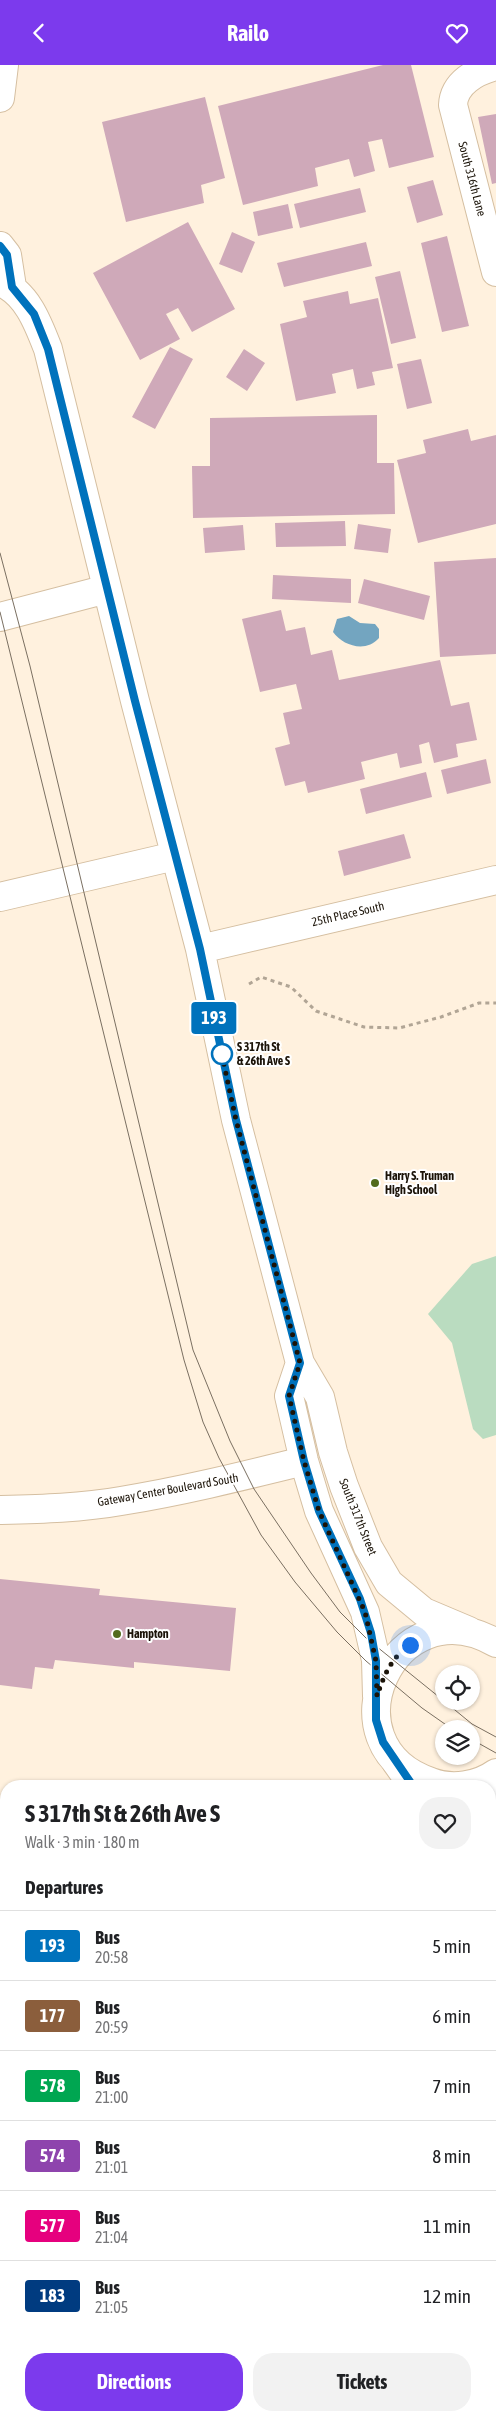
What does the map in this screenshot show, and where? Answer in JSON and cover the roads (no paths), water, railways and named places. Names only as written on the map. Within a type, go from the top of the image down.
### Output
[{"type":"main road","points":[[0,98],[4,65]]},
{"type":"main road","name":"South 316th Lane","points":[[496,66],[478,72],[459,87],[453,96],[452,105],[496,272]]},
{"type":"main road","name":"South 317th Street","points":[[0,246],[7,255],[6,284],[34,314],[48,349],[107,589],[200,949],[236,1120],[300,1363],[320,1397],[333,1452],[368,1547],[389,1583],[424,1612],[468,1631],[485,1636],[496,1643]]},
{"type":"main road","points":[[0,617],[107,589]]},
{"type":"main road","points":[[0,897],[175,856]]},
{"type":"main road","name":"25th Place South","points":[[200,949],[496,880]]},
{"type":"main road","points":[[300,1363],[289,1396],[304,1461],[319,1511],[365,1612],[376,1661],[376,1720],[383,1742],[409,1780]]},
{"type":"main road","name":"Gateway Center Boulevard South","points":[[0,1510],[45,1509],[120,1501],[242,1477],[304,1461]]},
{"type":"main road","points":[[377,1696],[384,1672],[399,1652],[420,1638],[444,1631],[468,1631]]},
{"type":"main road","points":[[396,1762],[416,1777],[425,1780]]},
{"type":"main road","points":[[483,1780],[496,1773]]},
{"type":"water","points":[[349,616],[360,623],[375,624],[379,629],[379,638],[374,643],[368,645],[355,646],[337,637],[333,632],[337,619]]},
{"type":"tram line","points":[[0,553],[30,666],[193,1350],[230,1441],[254,1489],[311,1573],[340,1612],[366,1638],[435,1694]]},
{"type":"tram line","points":[[0,612],[184,1360],[203,1422],[219,1458],[261,1535],[295,1582],[337,1632],[366,1661],[439,1720]]},
{"type":"tram line","points":[[455,1710],[472,1724],[496,1737]]},
{"type":"tram line","points":[[480,1744],[496,1753]]},
{"type":"place","name":"S 317th St & 26th Ave S","points":[[222,1054]]},
{"type":"place","name":"Harry S. Truman High School","points":[[375,1183]]},
{"type":"place","name":"Hampton","points":[[117,1634]]}]
